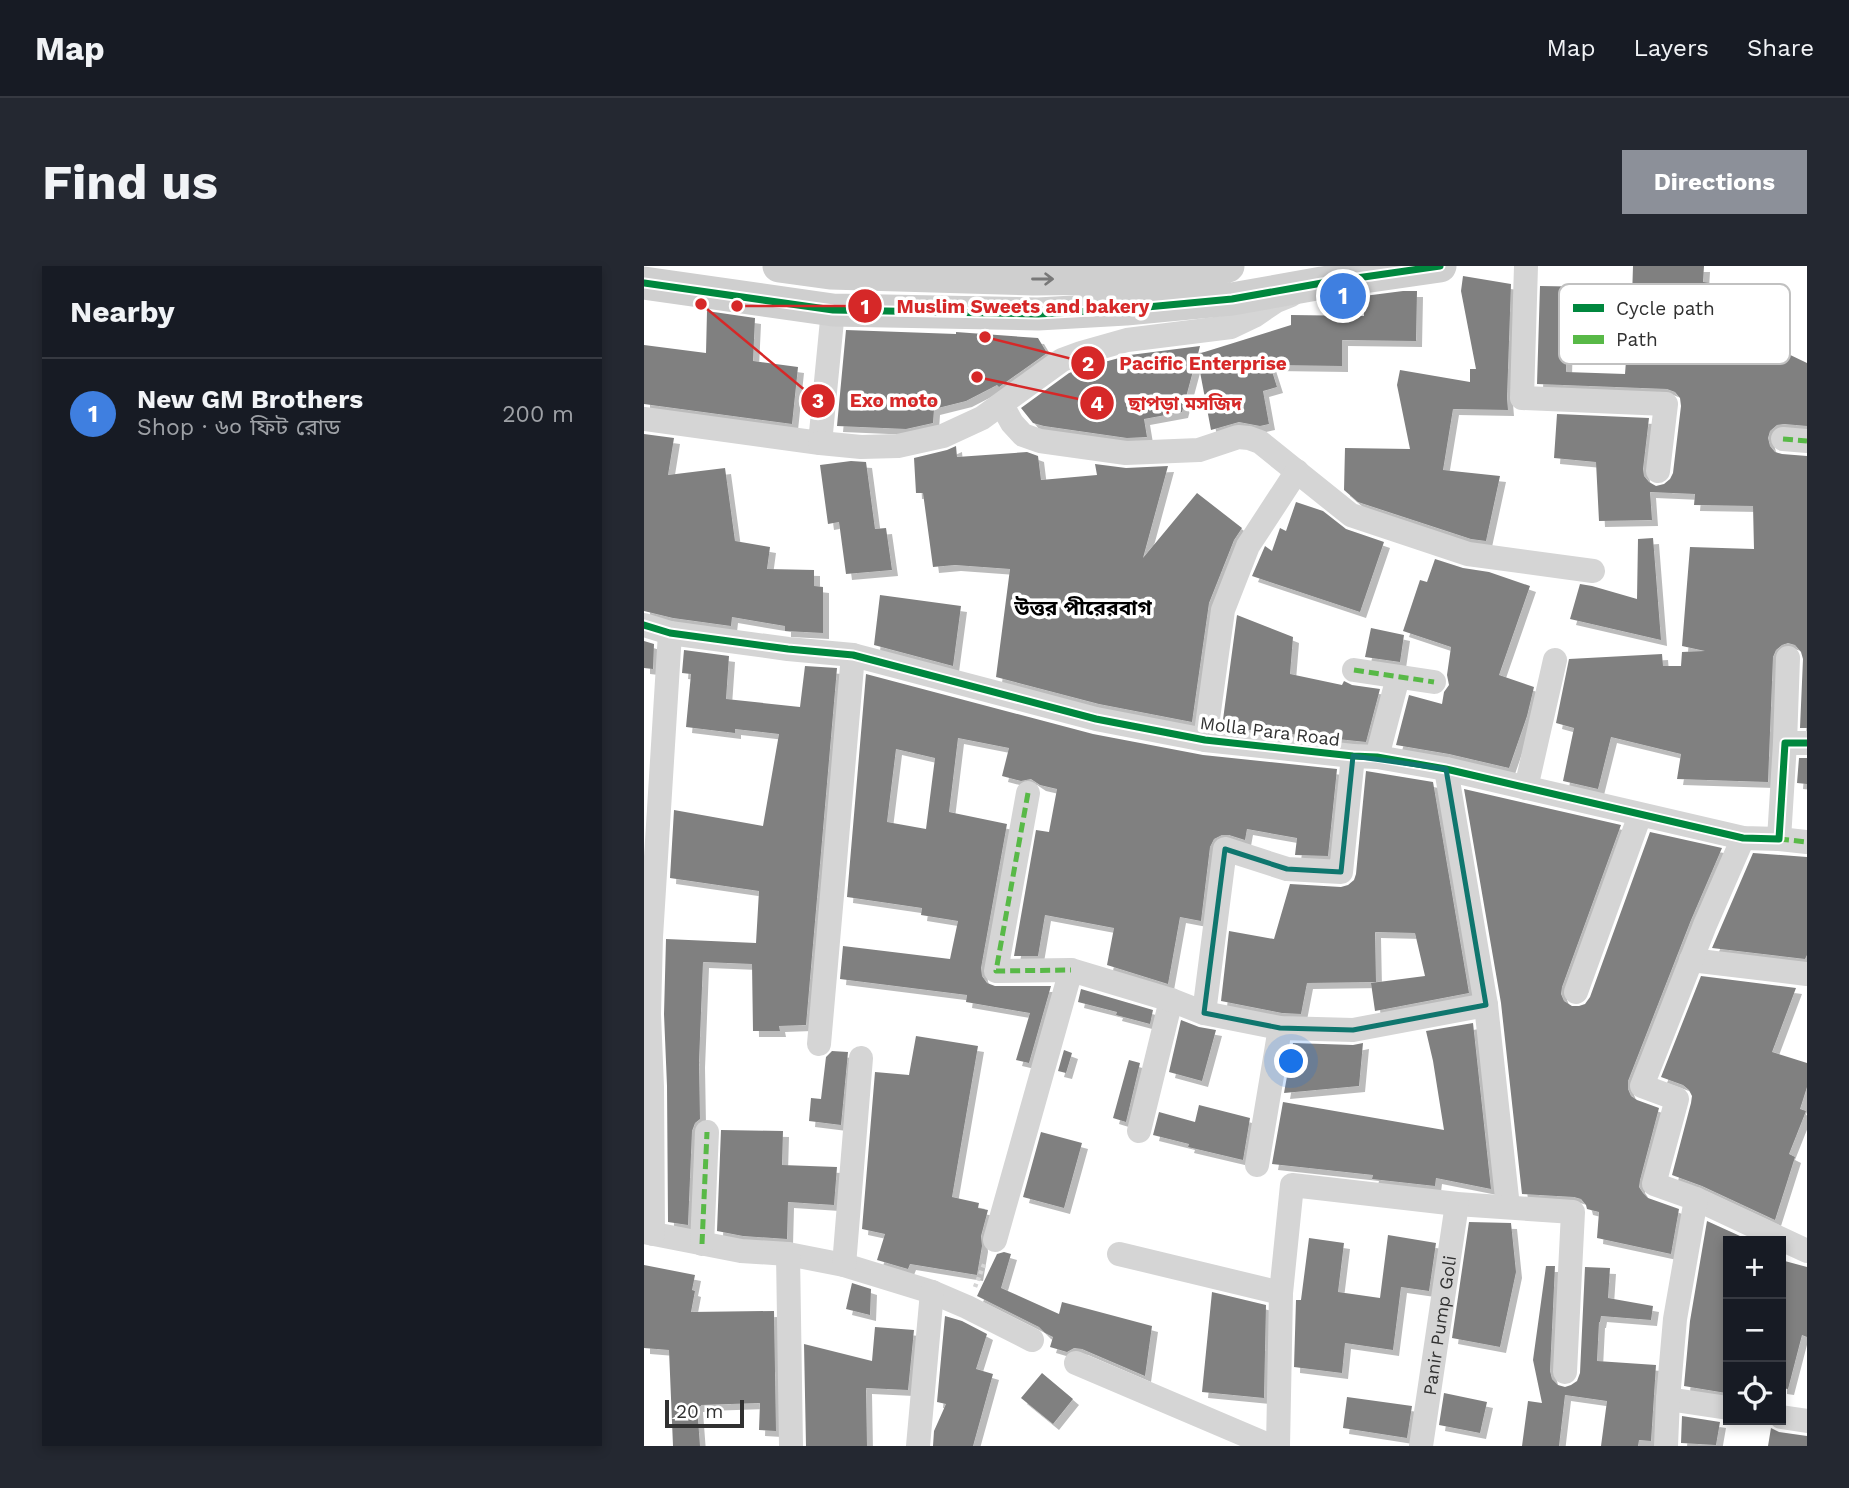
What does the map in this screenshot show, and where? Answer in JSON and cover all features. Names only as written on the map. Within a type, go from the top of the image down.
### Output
[{"type":"street","points":[[779,266],[1032,279],[1116,278],[1228,266]]},
{"type":"street","points":[[644,283],[834,310],[1038,314],[1232,299],[1440,266]]},
{"type":"street","points":[[1526,266],[1521,398],[1666,404],[1658,471]]},
{"type":"street","points":[[644,419],[820,443],[861,447],[898,446],[943,436],[982,418],[1062,360],[1127,340],[1231,327],[1276,301],[1322,283]]},
{"type":"street","points":[[820,443],[834,310]]},
{"type":"street","points":[[1002,405],[1012,423],[1023,435],[1040,441],[1126,453],[1199,450],[1238,437],[1250,438],[1260,442],[1351,515],[1468,554],[1593,570]]},
{"type":"street","points":[[1205,740],[1223,610],[1248,546],[1297,471]]},
{"type":"street","name":"Molla Para Road","points":[[644,625],[670,633],[853,655],[1096,719],[1205,740],[1377,757],[1446,769],[1743,838],[1807,842]]},
{"type":"street","points":[[670,633],[650,937],[652,1087],[648,1233],[741,1251],[788,1254],[844,1265],[932,1292],[1032,1340]]},
{"type":"street","points":[[820,1044],[853,655]]},
{"type":"street","points":[[1779,839],[1796,743],[1788,658]]},
{"type":"street","points":[[1526,788],[1555,660]]},
{"type":"street","points":[[1354,670],[1434,682]]},
{"type":"street","points":[[1377,757],[1398,677]]},
{"type":"street","points":[[1204,1013],[1225,849],[1287,869],[1341,872],[1353,756]]},
{"type":"street","points":[[1446,769],[1486,1005],[1508,1207]]},
{"type":"street","points":[[1028,793],[996,971],[1071,970],[1171,1000],[1204,1013],[1280,1028],[1353,1030],[1486,1005]]},
{"type":"street","points":[[1576,992],[1640,814]]},
{"type":"street","points":[[1743,838],[1691,960],[1642,1086],[1677,1099],[1654,1184],[1696,1199],[1807,1251]]},
{"type":"street","points":[[1691,960],[1807,974]]},
{"type":"street","points":[[995,1240],[1071,970]]},
{"type":"street","points":[[1139,1131],[1171,1000]]},
{"type":"street","points":[[1257,1165],[1280,1028]]},
{"type":"street","points":[[844,1265],[861,1058]]},
{"type":"street","points":[[702,1244],[707,1132]]},
{"type":"street","points":[[1278,1446],[1281,1293],[1292,1185],[1457,1204],[1573,1212],[1565,1372]]},
{"type":"street","points":[[1667,1446],[1675,1319],[1696,1199]]},
{"type":"street","name":"Panir Pump Goli","points":[[1421,1446],[1457,1204]]},
{"type":"street","points":[[788,1254],[791,1446]]},
{"type":"street","points":[[1119,1254],[1281,1293]]},
{"type":"street","points":[[918,1446],[932,1292]]},
{"type":"street","points":[[1076,1363],[1271,1446]]},
{"type":"street","points":[[1668,1399],[1723,1407]]},
{"type":"street","points":[[1786,1418],[1807,1421]]},
{"type":"path","points":[[967,1307],[995,1240]]},
{"type":"highlighted area","points":[[1353,756],[1446,769],[1486,1005],[1353,1030],[1280,1028],[1204,1013],[1225,849],[1287,869],[1341,872]]},
{"type":"building","points":[[1633,266],[1704,266],[1703,282],[1717,284],[1632,284]]},
{"type":"building","points":[[1463,276],[1511,284],[1508,410],[1453,409],[1443,470],[1500,476],[1486,541],[1471,539],[1358,502],[1344,490],[1345,448],[1410,449],[1397,385],[1400,370],[1470,382],[1470,369],[1476,369],[1461,291]]},
{"type":"building","points":[[1540,286],[1559,286],[1559,364],[1566,364],[1566,372],[1625,374],[1626,364],[1790,364],[1790,355],[1807,363],[1807,426],[1777,425],[1770,431],[1768,438],[1775,452],[1807,456],[1807,728],[1800,728],[1803,659],[1795,645],[1788,643],[1776,650],[1773,657],[1768,782],[1677,779],[1681,754],[1611,737],[1598,789],[1563,781],[1574,728],[1556,723],[1569,659],[1662,654],[1663,666],[1681,666],[1682,652],[1705,651],[1682,646],[1690,547],[1754,549],[1753,506],[1694,505],[1695,494],[1650,492],[1652,520],[1599,521],[1596,462],[1554,458],[1557,414],[1649,418],[1643,469],[1644,476],[1656,486],[1664,484],[1673,473],[1680,398],[1667,389],[1537,384]]},
{"type":"building","points":[[1417,291],[1416,341],[1342,340],[1342,366],[1270,365],[1277,387],[1263,391],[1269,424],[1260,426],[1239,422],[1211,430],[1197,356],[1182,412],[1144,419],[1147,437],[1127,438],[1044,426],[1033,423],[1021,408],[1069,373],[1086,367],[1130,355],[1200,346],[1198,354],[1291,325],[1291,315],[1364,316],[1364,296]]},
{"type":"building","points":[[707,311],[755,318],[753,361],[798,367],[792,424],[644,404],[644,345],[706,353]]},
{"type":"building","points":[[846,330],[956,332],[1038,338],[1047,353],[999,387],[997,385],[966,401],[934,409],[933,423],[906,429],[837,426]]},
{"type":"building","points":[[644,434],[674,438],[668,475],[725,468],[735,541],[770,547],[767,569],[814,570],[814,586],[823,587],[823,633],[785,631],[785,626],[732,617],[731,626],[644,611]]},
{"type":"building","points":[[956,446],[957,457],[1027,452],[1038,456],[1041,480],[1097,475],[1095,464],[1126,468],[1168,466],[1143,558],[1197,493],[1242,528],[1234,540],[1209,603],[1192,722],[1099,704],[996,677],[1010,569],[955,565],[933,567],[923,493],[916,493],[914,458]]},
{"type":"building","points":[[866,462],[875,529],[886,528],[892,570],[846,574],[839,522],[828,524],[820,465]]},
{"type":"building","points":[[1296,502],[1323,511],[1346,529],[1384,542],[1360,612],[1252,576],[1265,546],[1272,551],[1280,528],[1286,531]]},
{"type":"building","points":[[1653,538],[1661,640],[1570,619],[1580,584],[1637,599],[1638,539]]},
{"type":"building","points":[[1435,559],[1463,568],[1489,572],[1530,586],[1499,675],[1534,687],[1509,768],[1396,745],[1409,695],[1442,704],[1444,692],[1449,685],[1447,675],[1451,647],[1403,631],[1420,580],[1427,582]]},
{"type":"building","points":[[880,595],[961,606],[953,666],[874,645]]},
{"type":"building","points":[[1237,615],[1293,637],[1290,674],[1342,685],[1344,681],[1352,685],[1380,689],[1366,742],[1222,727]]},
{"type":"building","points":[[1371,628],[1404,635],[1400,662],[1365,657]]},
{"type":"building","points":[[644,641],[654,644],[653,669],[644,668]]},
{"type":"building","points":[[684,650],[729,656],[726,699],[800,707],[805,666],[837,668],[806,1025],[779,1026],[780,1031],[753,1031],[752,964],[703,962],[700,1119],[692,1131],[688,1225],[668,1222],[664,1014],[666,939],[756,943],[759,891],[670,878],[674,810],[763,826],[779,734],[735,729],[735,733],[686,727],[691,674],[682,673]]},
{"type":"building","points":[[866,674],[1093,734],[1203,755],[1337,769],[1328,856],[1295,855],[1297,838],[1247,829],[1245,840],[1229,835],[1214,839],[1210,847],[1201,921],[1180,917],[1168,984],[1107,965],[1114,928],[1045,915],[1038,956],[1014,956],[1036,830],[1049,832],[1057,789],[1040,785],[1031,779],[1021,781],[1002,776],[1009,748],[958,738],[949,812],[1007,824],[981,968],[982,976],[987,983],[995,986],[1051,986],[1029,1063],[1016,1060],[1030,1013],[966,1002],[967,995],[840,979],[843,946],[950,959],[958,921],[921,915],[922,908],[847,897]],"holes":[[[896,749],[935,758],[926,829],[887,822]]]},
{"type":"building","points":[[1799,758],[1807,758],[1807,784],[1797,783]]},
{"type":"building","points":[[1366,771],[1433,782],[1469,993],[1375,1011],[1371,983],[1425,976],[1415,933],[1375,932],[1376,982],[1307,983],[1301,1014],[1221,1001],[1229,931],[1274,939],[1290,884],[1341,887],[1354,880]]},
{"type":"building","points":[[1464,789],[1621,825],[1562,987],[1564,1001],[1572,1006],[1585,1004],[1590,997],[1650,832],[1722,848],[1628,1081],[1631,1096],[1659,1108],[1639,1187],[1648,1198],[1679,1209],[1671,1254],[1597,1238],[1599,1212],[1587,1209],[1581,1199],[1522,1194],[1501,1003]]},
{"type":"building","points":[[1753,853],[1807,857],[1805,959],[1712,948]]},
{"type":"building","points":[[1701,976],[1796,988],[1772,1052],[1807,1063],[1807,1087],[1800,1109],[1806,1111],[1789,1154],[1795,1157],[1775,1220],[1672,1175],[1692,1096],[1683,1085],[1661,1077]]},
{"type":"building","points":[[1081,989],[1153,1010],[1150,1024],[1078,1002]]},
{"type":"building","points":[[1181,1020],[1216,1030],[1202,1081],[1169,1072]]},
{"type":"building","points":[[1473,1023],[1491,1189],[1436,1178],[1435,1186],[1372,1179],[1373,1175],[1272,1164],[1283,1102],[1444,1130],[1426,1031]]},
{"type":"building","points":[[916,1036],[978,1046],[952,1197],[979,1203],[978,1208],[988,1210],[981,1236],[977,1275],[910,1264],[908,1269],[877,1260],[885,1234],[862,1229],[875,1072],[909,1075]]},
{"type":"building","points":[[1293,1043],[1363,1043],[1359,1086],[1284,1093]]},
{"type":"building","points":[[1064,1050],[1072,1053],[1066,1073],[1058,1071]]},
{"type":"building","points":[[832,1051],[848,1052],[841,1125],[809,1121],[811,1098],[821,1099],[826,1057]]},
{"type":"building","points":[[1129,1060],[1140,1063],[1126,1122],[1113,1118]]},
{"type":"building","points":[[1199,1105],[1250,1118],[1243,1160],[1188,1147],[1189,1144],[1153,1135],[1159,1112],[1195,1122]]},
{"type":"building","points":[[721,1130],[783,1131],[782,1165],[837,1167],[834,1205],[788,1202],[787,1239],[717,1231]]},
{"type":"building","points":[[1041,1132],[1082,1143],[1064,1208],[1023,1197]]},
{"type":"building","points":[[1707,1221],[1740,1236],[1723,1236],[1723,1392],[1684,1386],[1690,1321]]},
{"type":"building","points":[[1469,1222],[1511,1223],[1516,1272],[1500,1347],[1452,1338]]},
{"type":"building","points":[[1388,1235],[1436,1243],[1429,1291],[1401,1287],[1393,1350],[1345,1343],[1342,1373],[1294,1367],[1296,1300],[1301,1300],[1309,1238],[1344,1243],[1338,1292],[1380,1298]]},
{"type":"building","points":[[997,1254],[1011,1254],[1001,1288],[1059,1314],[1062,1302],[1152,1326],[1145,1376],[1082,1349],[1074,1348],[1067,1352],[1050,1347],[1053,1337],[1039,1327],[977,1296]]},
{"type":"building","points":[[1786,1261],[1807,1267],[1807,1337],[1802,1335],[1788,1389]]},
{"type":"building","points":[[644,1265],[695,1275],[691,1312],[774,1311],[776,1431],[759,1430],[760,1403],[701,1405],[697,1406],[700,1446],[673,1446],[669,1350],[644,1348]]},
{"type":"building","points":[[1546,1266],[1555,1266],[1550,1371],[1552,1379],[1558,1385],[1571,1385],[1577,1381],[1580,1373],[1585,1267],[1610,1268],[1608,1298],[1653,1306],[1651,1320],[1601,1316],[1597,1361],[1656,1365],[1651,1441],[1639,1440],[1638,1446],[1601,1446],[1607,1401],[1565,1395],[1559,1446],[1522,1446],[1528,1401],[1542,1403],[1533,1360]]},
{"type":"building","points":[[852,1283],[871,1289],[870,1315],[846,1309]]},
{"type":"building","points":[[1212,1292],[1266,1305],[1264,1398],[1202,1392]]},
{"type":"building","points":[[945,1316],[962,1321],[987,1334],[976,1369],[993,1374],[973,1446],[933,1446],[934,1431],[946,1404],[937,1402]]},
{"type":"building","points":[[875,1327],[914,1330],[908,1390],[866,1388],[867,1446],[806,1446],[804,1344],[872,1361]]},
{"type":"building","points":[[1042,1373],[1073,1399],[1053,1424],[1021,1398]]},
{"type":"building","points":[[1444,1393],[1487,1402],[1480,1433],[1439,1425]]},
{"type":"building","points":[[1347,1397],[1412,1406],[1407,1438],[1343,1428]]},
{"type":"building","points":[[1682,1416],[1720,1422],[1716,1445],[1681,1443]]},
{"type":"building","points":[[1771,1428],[1779,1432],[1807,1436],[1807,1446],[1768,1446]]},
{"type":"marked path","points":[[1783,439],[1807,441]]},
{"type":"marked path","points":[[1354,670],[1434,682]]},
{"type":"marked path","points":[[1028,793],[996,971],[1071,970]]},
{"type":"marked path","points":[[1779,839],[1807,842]]},
{"type":"marked path","points":[[702,1244],[707,1132]]},
{"type":"cycle path","points":[[644,283],[833,310],[1038,314],[1232,299],[1440,266]]},
{"type":"cycle path","points":[[644,625],[670,633],[853,655],[1096,719],[1205,740],[1377,757],[1446,769],[1743,838],[1779,839],[1785,743],[1807,743]]},
{"type":"place","name":"New GM Brothers","points":[[1343,296]]},
{"type":"place","name":"Exo moto","points":[[701,304]]},
{"type":"place","name":"Muslim Sweets and bakery","points":[[737,306]]},
{"type":"place","name":"Pacific Enterprise","points":[[985,337]]},
{"type":"place","name":"ছাপড়া মসজিদ","points":[[977,377]]},
{"type":"district","name":"উত্তর পীরেরবাগ","points":[[1083,607]]}]
